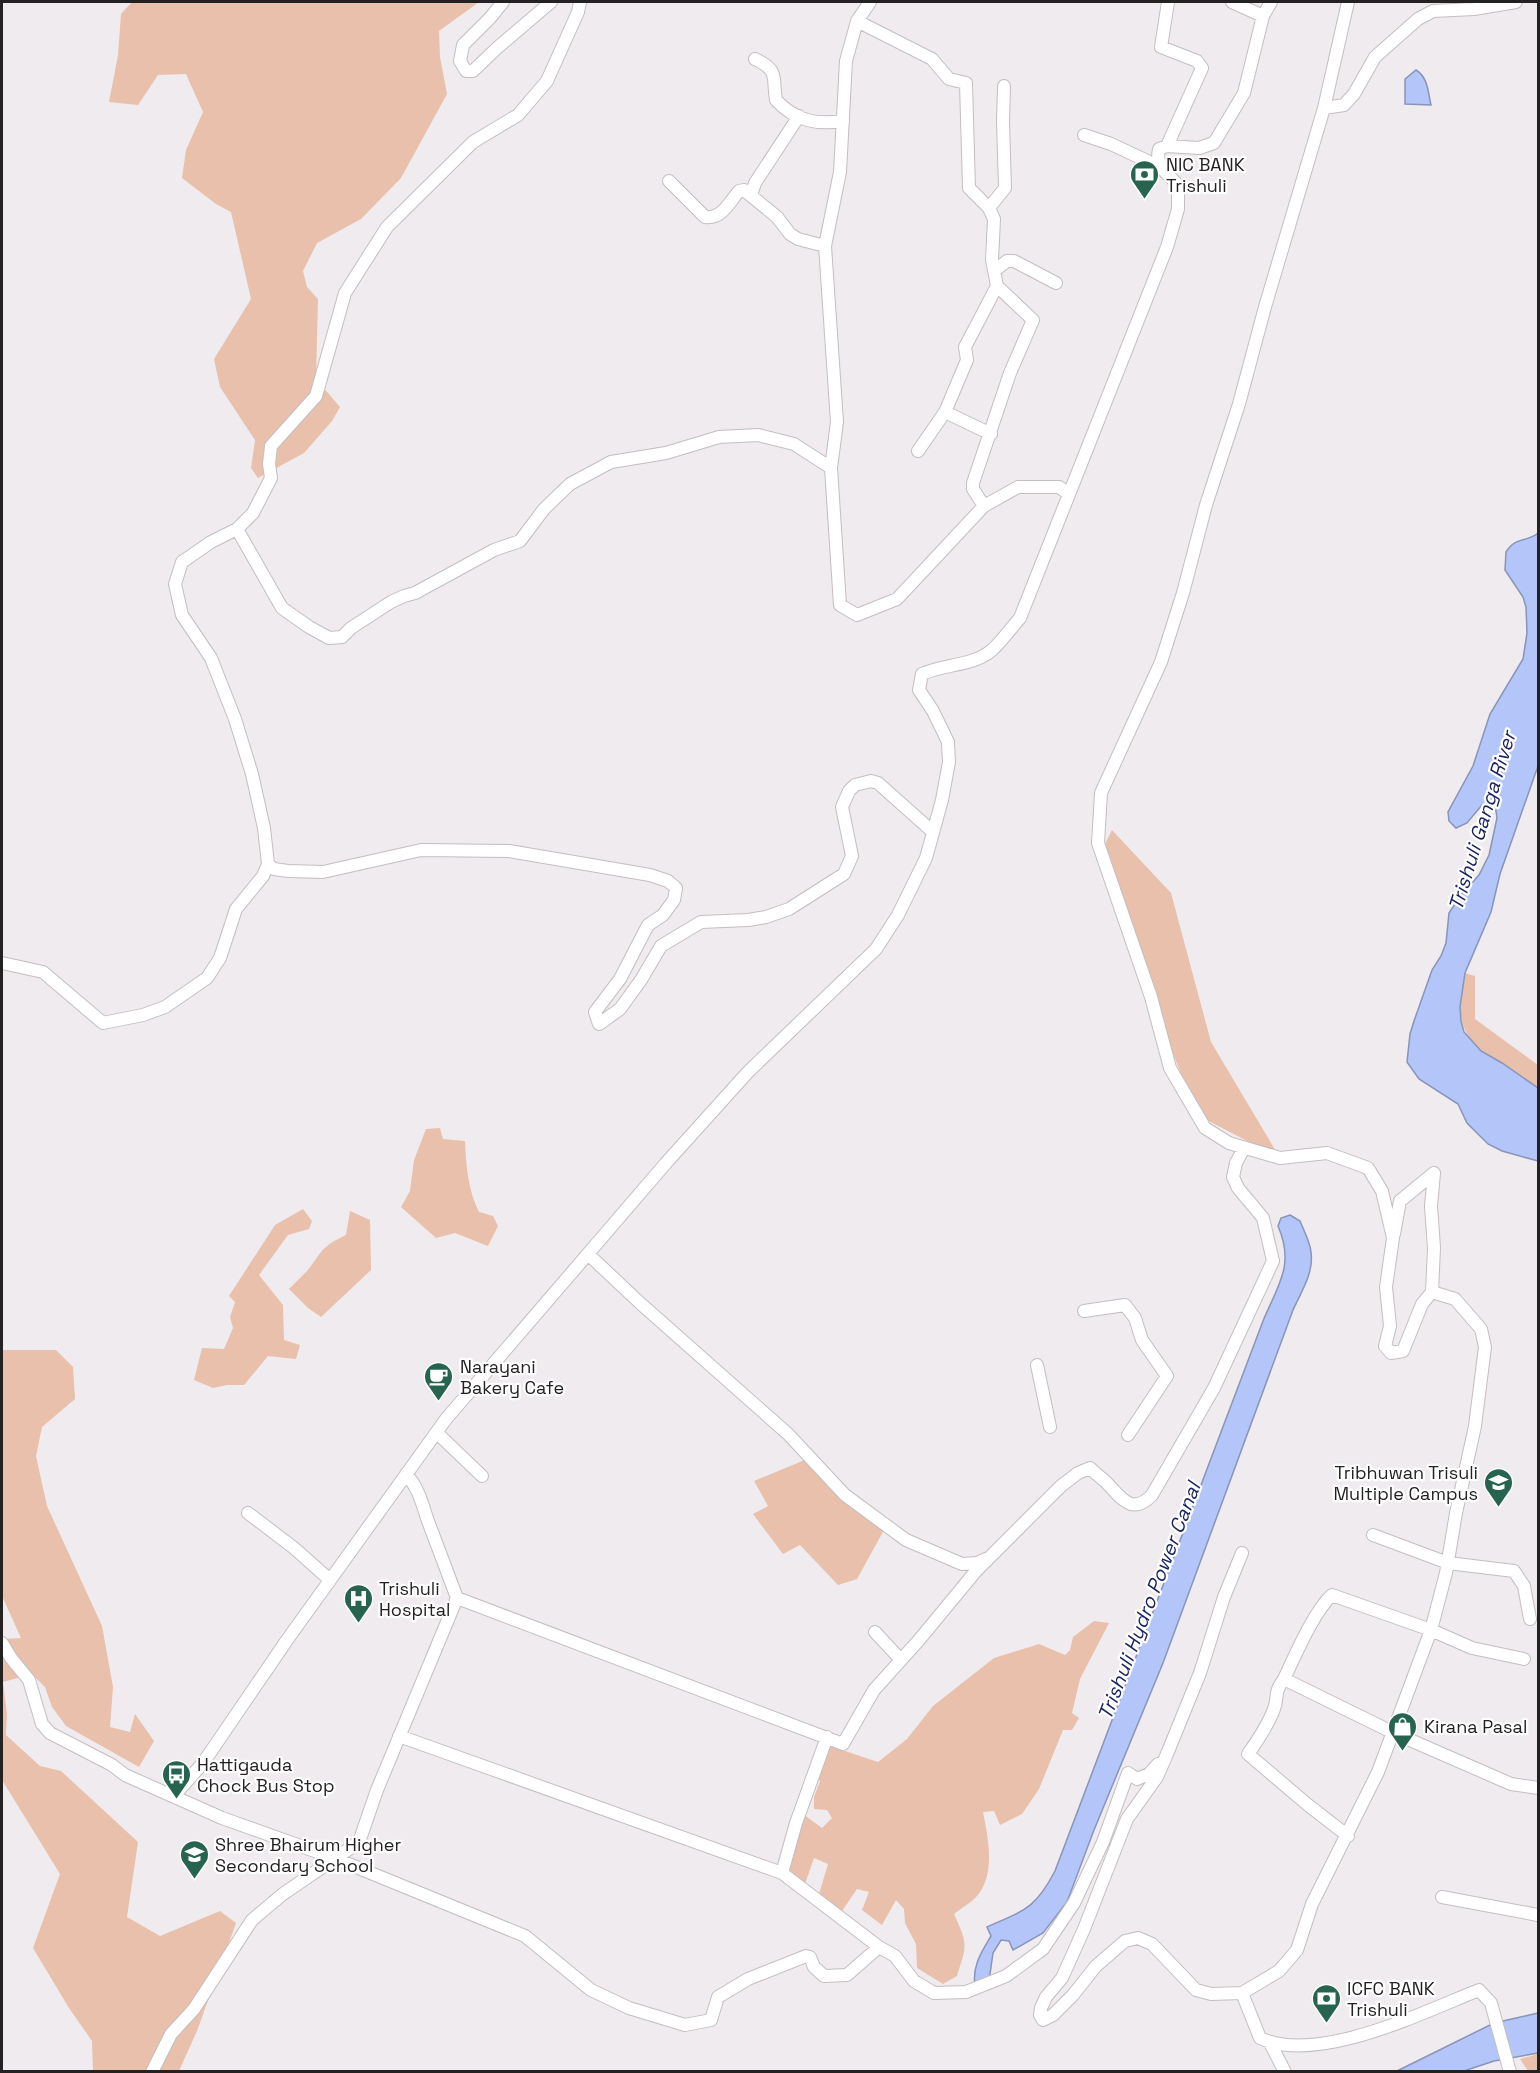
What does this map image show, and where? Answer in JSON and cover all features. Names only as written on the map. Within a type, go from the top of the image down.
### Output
[{"type":"street","points":[[503,2],[463,45],[460,61],[466,71],[473,71],[551,2]]},
{"type":"street","points":[[2,963],[43,972],[103,1023],[143,1015],[165,1007],[207,978],[220,957],[236,909],[262,876],[268,864],[264,828],[252,774],[235,719],[212,658],[182,615],[175,584],[182,562],[211,542],[237,529],[253,513],[271,478],[269,464],[271,446],[316,396],[345,293],[381,236],[387,227],[473,142],[518,115],[547,81],[578,12],[580,2]]},
{"type":"street","points":[[870,2],[857,21],[846,61],[840,172],[825,246],[837,422],[831,468],[840,604],[856,615],[897,599],[984,506],[1018,487],[1059,487],[1069,494]]},
{"type":"street","points":[[1167,146],[1202,68],[1197,61],[1161,46],[1168,2]]},
{"type":"street","points":[[1233,2],[1263,16]]},
{"type":"street","points":[[1160,167],[1157,159],[1159,150],[1167,146],[1199,148],[1214,143],[1244,93],[1263,16],[1270,2]]},
{"type":"street","points":[[1348,2],[1324,108],[1239,404],[1206,505],[1180,603],[1161,662],[1101,794],[1098,843],[1150,997],[1170,1068],[1205,1128],[1229,1143],[1280,1158],[1328,1153],[1368,1168],[1382,1191],[1393,1238]]},
{"type":"street","points":[[1324,108],[1344,105],[1354,94],[1375,57],[1418,19],[1433,11],[1474,9],[1516,2]]},
{"type":"street","points":[[857,21],[932,59],[949,79],[966,83],[969,188],[989,208],[994,219],[992,260],[997,286],[1033,320],[1010,373],[973,489],[984,506]]},
{"type":"street","points":[[755,59],[766,64],[773,73],[776,80],[776,100],[807,121],[822,124],[843,121]]},
{"type":"street","points":[[989,208],[1005,188],[1004,86]]},
{"type":"street","points":[[751,195],[755,183],[799,116]]},
{"type":"street","points":[[171,1795],[179,1790],[203,1762],[446,1419],[666,1163],[748,1072],[876,950],[913,888],[926,858],[942,800],[949,762],[948,742],[920,690],[922,674],[936,668],[966,663],[991,651],[1020,618],[1167,247],[1178,209],[1178,184],[1160,167],[1111,144],[1084,135]]},
{"type":"street","points":[[669,181],[705,217],[713,218],[719,215],[739,191],[744,190],[777,217],[790,234],[798,239],[825,246]]},
{"type":"street","points":[[994,271],[1008,261],[1014,261],[1056,283]]},
{"type":"street","points":[[918,451],[945,412],[967,360],[965,347],[997,286]]},
{"type":"street","points":[[945,412],[991,434]]},
{"type":"street","points":[[237,529],[282,608],[329,638],[342,637],[351,628],[397,599],[415,593],[494,550],[520,541],[544,509],[570,484],[611,462],[666,453],[719,437],[758,435],[794,444],[831,468]]},
{"type":"street","points":[[268,864],[274,869],[323,872],[421,850],[509,851],[650,875],[668,881],[676,888],[674,900],[663,915],[648,925],[620,979],[595,1012],[599,1024],[620,1009],[661,946],[701,922],[748,920],[789,909],[844,874],[852,856],[842,807],[855,784],[871,781],[878,783],[933,832]]},
{"type":"street","points":[[457,1598],[843,1744],[874,1690],[952,1602],[976,1571],[1061,1486],[1078,1473],[1090,1468],[1124,1502],[1134,1505],[1141,1504],[1152,1495],[1214,1388],[1273,1261],[1263,1218],[1238,1188],[1233,1177],[1236,1163],[1244,1148]]},
{"type":"street","points":[[1434,1173],[1431,1206],[1434,1248],[1432,1292],[1422,1304],[1403,1351],[1391,1353],[1385,1346],[1390,1326],[1386,1287],[1393,1238],[1400,1201],[1434,1173]]},
{"type":"street","points":[[589,1255],[639,1303],[788,1434],[854,1502],[906,1540],[962,1564],[977,1563],[990,1557]]},
{"type":"street","points":[[1242,1553],[1224,1598],[1200,1672],[1167,1754],[1157,1777],[1127,1819],[1084,1929],[1062,1978],[1046,1997],[1041,2008],[1040,2015],[1043,2020],[1053,2015],[1073,1995],[1096,1966],[1125,1941],[1138,1938],[1152,1944],[1196,1990],[1212,1994],[1242,1993],[1279,1971],[1297,1950],[1312,1905],[1348,1836],[1394,1733],[1431,1630],[1448,1563],[1456,1513],[1475,1426],[1485,1347],[1481,1329],[1455,1299],[1432,1292]]},
{"type":"street","points":[[1084,1311],[1125,1305],[1135,1318],[1142,1340],[1167,1376],[1128,1435]]},
{"type":"street","points":[[1037,1365],[1050,1427]]},
{"type":"street","points":[[437,1433],[482,1476]]},
{"type":"street","points":[[152,2072],[171,2034],[194,2008],[252,1920],[282,1894],[359,1842],[377,1790],[457,1598],[422,1499],[406,1474]]},
{"type":"street","points":[[248,1514],[294,1548],[330,1580]]},
{"type":"street","points":[[1372,1535],[1448,1563],[1514,1571],[1524,1586],[1530,1619]]},
{"type":"street","points":[[1348,1836],[1248,1755],[1260,1738],[1275,1707],[1276,1689],[1317,1616],[1332,1595],[1431,1630],[1472,1648],[1524,1659]]},
{"type":"street","points":[[875,1632],[901,1660]]},
{"type":"street","points":[[2,1643],[29,1680],[42,1724],[50,1733],[158,1792],[171,1795],[222,1818],[334,1858],[525,1936],[591,1990],[629,2008],[685,2025],[711,2020],[718,1997],[748,1979],[806,1956],[810,1957],[814,1967],[824,1976],[847,1975],[879,1947]]},
{"type":"street","points":[[1284,1678],[1394,1733],[1511,1784],[1539,1788]]},
{"type":"street","points":[[399,1736],[782,1873],[879,1947],[895,1956],[914,1981],[934,1993],[966,1992],[1006,1976],[1043,1949],[1074,1903],[1103,1842],[1128,1773],[1137,1779],[1149,1774],[1167,1754]]},
{"type":"street","points":[[782,1873],[796,1823],[827,1737]]},
{"type":"street","points":[[1442,1897],[1539,1915]]},
{"type":"street","points":[[1242,1993],[1260,2038],[1270,2043],[1315,2046],[1406,2020],[1479,1990],[1491,2003],[1509,2070]]},
{"type":"street","points":[[1270,2043],[1285,2072]]},
{"type":"shaded area","points":[[132,2],[479,2],[439,31],[440,57],[447,94],[401,178],[361,219],[317,243],[303,271],[307,287],[318,299],[316,379],[340,407],[332,421],[304,453],[258,478],[251,468],[255,440],[220,387],[214,359],[251,299],[231,212],[216,204],[182,178],[186,150],[203,112],[186,74],[158,75],[138,105],[109,102],[118,55],[121,14]]},
{"type":"shaded area","points":[[1112,830],[1171,893],[1211,1042],[1280,1158],[1197,1115],[1151,997],[1101,852]]},
{"type":"shaded area","points":[[1465,973],[1475,976],[1475,1019],[1538,1065],[1538,1088],[1483,1052],[1472,1042],[1463,1024],[1460,1005]]},
{"type":"shaded area","points":[[440,1128],[443,1139],[465,1141],[468,1178],[475,1204],[479,1212],[493,1216],[498,1226],[488,1246],[455,1233],[436,1238],[401,1207],[410,1191],[414,1160],[426,1129]]},
{"type":"shaded area","points":[[303,1209],[312,1221],[309,1229],[288,1235],[259,1275],[283,1305],[284,1340],[300,1345],[296,1359],[268,1356],[244,1385],[213,1388],[194,1380],[202,1348],[224,1349],[233,1328],[230,1317],[235,1302],[229,1296],[275,1225]]},
{"type":"shaded area","points":[[350,1211],[370,1220],[371,1270],[321,1317],[289,1289],[307,1271],[326,1246],[346,1235]]},
{"type":"shaded area","points":[[2,1350],[56,1350],[73,1367],[75,1399],[42,1427],[36,1456],[47,1506],[102,1626],[113,1687],[110,1727],[130,1732],[135,1714],[154,1741],[139,1767],[66,1726],[52,1707],[45,1687],[32,1674],[3,1682],[7,1714],[6,1735],[40,1766],[61,1771],[138,1842],[127,1917],[160,1936],[220,1911],[236,1923],[197,2031],[179,2071],[93,2071],[92,2041],[33,1948],[60,1874],[2,1780],[2,1639],[21,1638],[2,1596]]},
{"type":"shaded area","points":[[807,1459],[833,1489],[884,1530],[857,1579],[838,1585],[800,1545],[783,1554],[753,1514],[768,1506],[754,1481]]},
{"type":"shaded area","points":[[1094,1621],[1109,1623],[1080,1679],[1072,1713],[1079,1718],[1072,1730],[1063,1730],[1039,1789],[1022,1814],[1000,1825],[994,1811],[983,1812],[989,1866],[983,1887],[977,1896],[954,1914],[964,1939],[963,1957],[957,1976],[943,1984],[917,1968],[916,1944],[905,1923],[904,1909],[896,1900],[882,1925],[862,1910],[869,1892],[857,1889],[842,1911],[819,1894],[828,1864],[814,1858],[805,1884],[789,1871],[803,1814],[822,1828],[832,1818],[827,1810],[814,1809],[814,1797],[820,1781],[815,1777],[827,1745],[878,1762],[907,1739],[933,1706],[994,1658],[1039,1644],[1065,1655],[1070,1650],[1073,1637]]},
{"type":"shaded area","points":[[1538,2054],[1538,2071],[1528,2071],[1520,2059]]},
{"type":"water","points":[[1416,70],[1425,81],[1431,105],[1405,104],[1405,79]]},
{"type":"water","points":[[1538,533],[1538,766],[1500,874],[1491,912],[1465,973],[1460,1007],[1464,1032],[1481,1051],[1538,1088],[1538,1161],[1502,1151],[1488,1144],[1467,1123],[1458,1104],[1419,1079],[1407,1062],[1414,1021],[1432,970],[1446,943],[1449,913],[1460,896],[1479,875],[1489,855],[1497,818],[1492,805],[1482,805],[1467,823],[1456,828],[1449,821],[1448,812],[1473,766],[1490,714],[1523,659],[1527,633],[1526,607],[1523,597],[1505,570],[1506,552],[1517,542]]},
{"type":"water","points":[[1290,1215],[1300,1221],[1309,1244],[1311,1267],[1309,1275],[1293,1310],[1163,1663],[1067,1902],[1043,1933],[1013,1950],[1009,1941],[1001,1940],[993,1953],[989,1981],[975,1986],[976,1966],[991,1936],[987,1927],[1028,1907],[1048,1884],[1055,1871],[1263,1321],[1279,1285],[1285,1264],[1285,1252],[1278,1226],[1281,1218]]},
{"type":"water","points":[[1538,2013],[1538,2053],[1494,2061],[1464,2071],[1395,2072],[1494,2023]]},
{"type":"place","name":"NIC BANK Trishuli","points":[[1145,200]]},
{"type":"place","name":"Narayani Bakery Cafe","points":[[439,1402]]},
{"type":"place","name":"Tribhuwan Trisuli Multiple Campus","points":[[1499,1508]]},
{"type":"place","name":"Trishuli Hospital","points":[[358,1624]]},
{"type":"place","name":"Kirana Pasal","points":[[1403,1752]]},
{"type":"place","name":"Hattigauda Chock Bus Stop","points":[[176,1800]]},
{"type":"place","name":"Shree Bhairum Higher Secondary School","points":[[194,1880]]},
{"type":"place","name":"ICFC BANK Trishuli","points":[[1326,2024]]},
{"type":"water label","name":"Trishuli Ganga River","points":[[1482,821]]},
{"type":"water label","name":"Trishuli Hydro Power Canal","points":[[1149,1601]]}]
